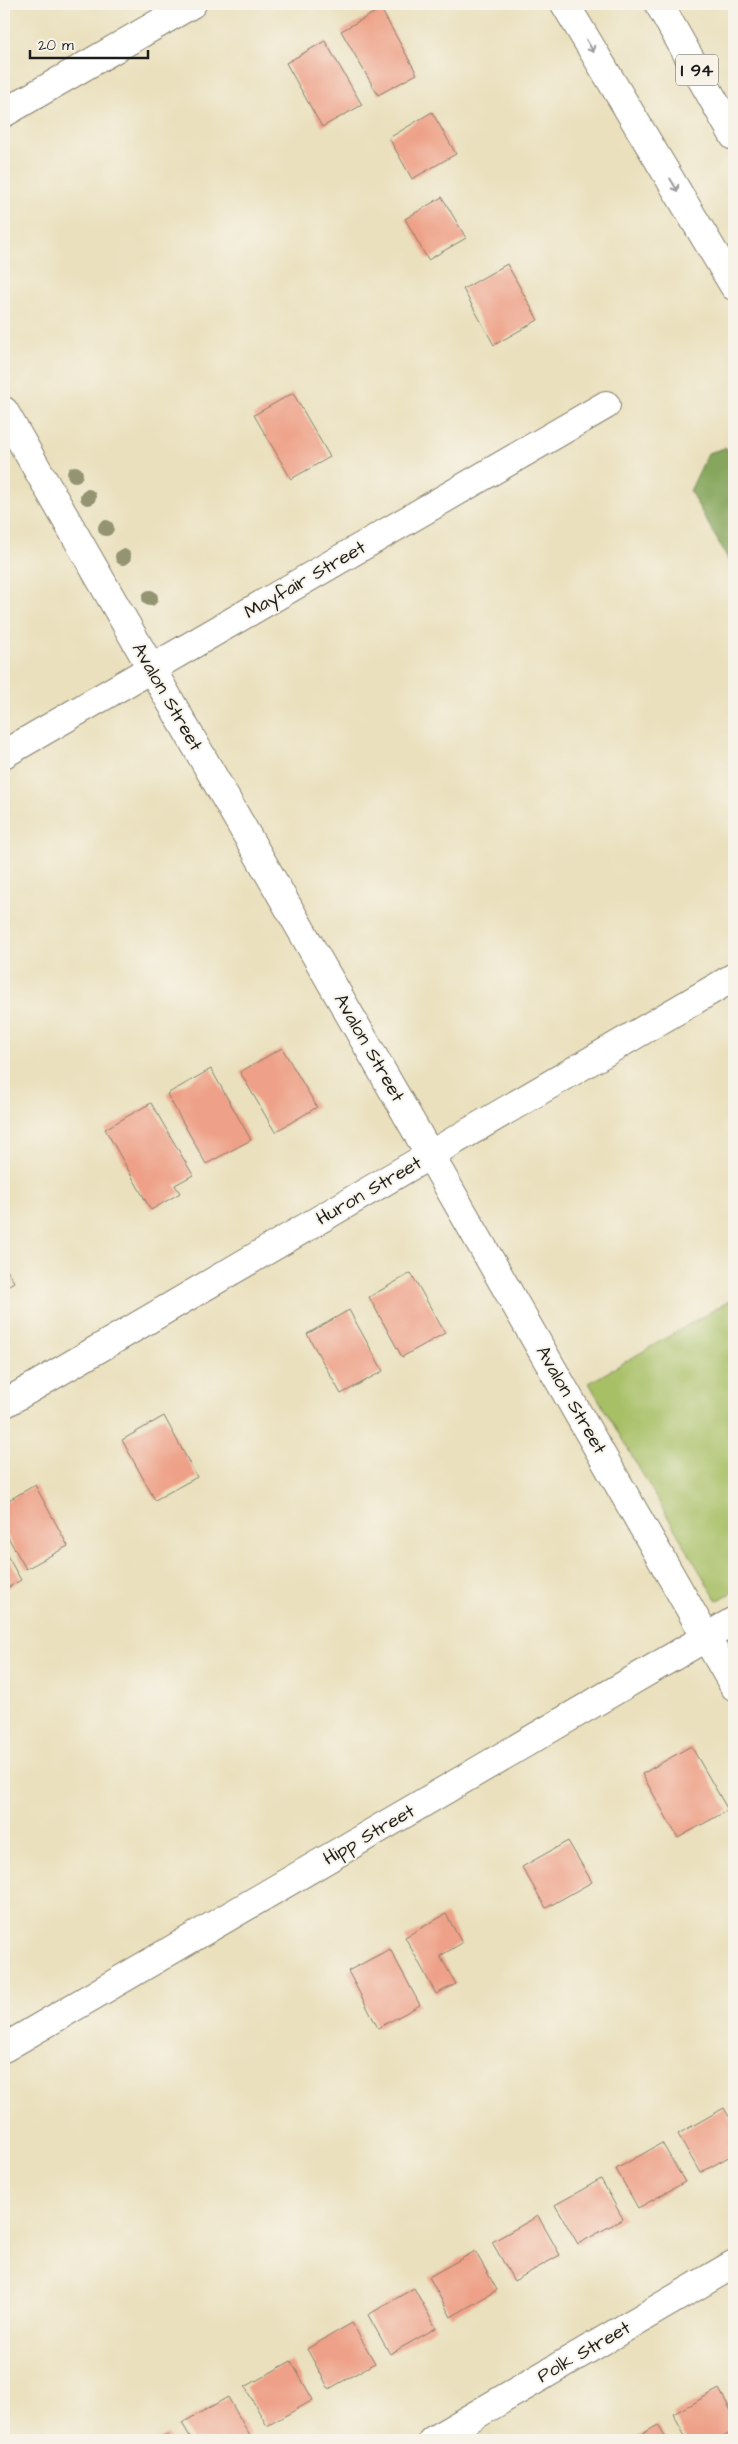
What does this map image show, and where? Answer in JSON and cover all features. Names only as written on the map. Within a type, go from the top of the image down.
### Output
[{"type":"main road","points":[[4,113],[192,4]]},
{"type":"main road","points":[[565,4],[734,286]]},
{"type":"main road","name":"I 94","points":[[659,4],[734,136]]},
{"type":"main road","name":"Mayfair Street","points":[[4,754],[606,405]]},
{"type":"main road","name":"Avalon Street","points":[[4,411],[734,1686]]},
{"type":"main road","name":"Huron Street","points":[[4,1404],[734,977]]},
{"type":"main road","name":"Hipp Street","points":[[4,2048],[734,1622]]},
{"type":"main road","name":"Polk Street","points":[[433,2440],[734,2264]]},
{"type":"green space","points":[[725,448],[734,455],[734,570],[690,491],[708,453]]},
{"type":"green space","points":[[734,1298],[734,1591],[717,1601],[589,1383]]},
{"type":"building","points":[[381,9],[417,74],[378,95],[341,31]]},
{"type":"building","points":[[325,41],[362,105],[322,127],[286,63]]},
{"type":"building","points":[[432,112],[456,154],[412,179],[389,138]]},
{"type":"building","points":[[442,197],[466,238],[428,260],[405,219]]},
{"type":"building","points":[[507,264],[538,320],[494,345],[463,289]]},
{"type":"building","points":[[293,393],[330,457],[291,479],[254,415]]},
{"type":"building","points":[[282,1048],[317,1107],[275,1132],[240,1072]]},
{"type":"building","points":[[211,1069],[251,1140],[206,1164],[167,1094]]},
{"type":"building","points":[[151,1103],[193,1175],[175,1185],[180,1193],[151,1210],[105,1129]]},
{"type":"building","points":[[4,1265],[14,1282],[4,1288]]},
{"type":"building","points":[[411,1273],[445,1333],[402,1357],[369,1297]]},
{"type":"building","points":[[349,1310],[383,1371],[341,1394],[307,1334]]},
{"type":"building","points":[[164,1416],[197,1477],[155,1500],[122,1440]]},
{"type":"building","points":[[35,1485],[68,1546],[26,1569],[4,1530],[4,1503]]},
{"type":"building","points":[[4,1550],[21,1580],[4,1590]]},
{"type":"building","points":[[691,1746],[728,1810],[678,1838],[642,1774]]},
{"type":"building","points":[[568,1841],[592,1882],[546,1908],[522,1867]]},
{"type":"building","points":[[446,1914],[462,1943],[440,1956],[456,1984],[436,1994],[405,1937]]},
{"type":"building","points":[[390,1949],[420,2005],[378,2028],[348,1971]]},
{"type":"building","points":[[724,2108],[734,2125],[734,2154],[700,2173],[678,2134]]},
{"type":"building","points":[[662,2143],[685,2182],[638,2208],[616,2169]]},
{"type":"building","points":[[601,2179],[623,2219],[578,2244],[555,2205]]},
{"type":"building","points":[[538,2216],[560,2255],[514,2281],[492,2242]]},
{"type":"building","points":[[475,2251],[497,2290],[451,2317],[429,2277]]},
{"type":"building","points":[[414,2288],[436,2328],[390,2354],[368,2315]]},
{"type":"building","points":[[352,2323],[375,2363],[329,2389],[307,2349]]},
{"type":"building","points":[[291,2361],[313,2400],[267,2426],[245,2387]]},
{"type":"building","points":[[719,2389],[734,2416],[734,2431],[718,2440],[687,2440],[673,2414]]},
{"type":"building","points":[[228,2397],[250,2436],[243,2440],[192,2440],[182,2423]]},
{"type":"building","points":[[658,2425],[667,2440],[632,2440]]},
{"type":"building","points":[[167,2434],[170,2440],[156,2440]]}]
